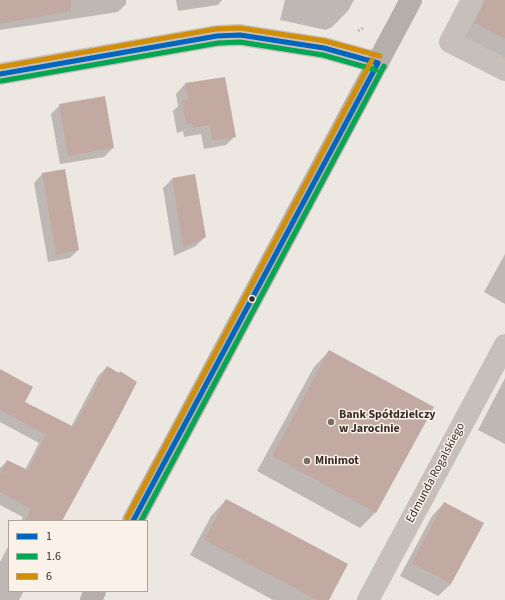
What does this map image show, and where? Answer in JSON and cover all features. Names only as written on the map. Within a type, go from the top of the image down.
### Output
[{"type":"main road","points":[[134,520],[411,0]]},
{"type":"street","points":[[472,0],[450,42],[505,70]]},
{"type":"street","points":[[0,74],[217,36],[240,35],[324,48],[378,63]]},
{"type":"street","name":"Edmunda Rogalskiego","points":[[368,600],[504,345]]},
{"type":"building","points":[[0,0],[71,0],[71,11],[0,24]]},
{"type":"building","points":[[485,0],[505,0],[505,39],[474,23]]},
{"type":"building","points":[[225,77],[236,137],[212,141],[210,125],[193,128],[192,123],[186,124],[182,101],[188,99],[185,83]]},
{"type":"building","points":[[105,96],[114,148],[68,156],[59,104]]},
{"type":"building","points":[[65,169],[79,250],[56,255],[42,173]]},
{"type":"building","points":[[195,174],[206,237],[183,248],[172,178]]},
{"type":"building","points":[[329,350],[434,407],[376,513],[272,456]]},
{"type":"building","points":[[107,366],[119,373],[120,371],[137,382],[63,520],[26,520],[31,509],[0,492],[0,474],[7,460],[28,470],[46,435],[0,410],[0,369],[33,387],[25,402],[74,427]]},
{"type":"building","points":[[226,499],[348,564],[329,600],[317,600],[204,540]]},
{"type":"building","points":[[444,502],[484,523],[451,584],[412,563]]},
{"type":"transit line","name":"6","points":[[0,67],[216,29],[240,28],[325,41],[380,56]]},
{"type":"transit line","name":"1","points":[[0,74],[217,36],[240,35],[324,48],[378,63]]},
{"type":"transit line","name":"1.6","points":[[1,81],[218,43],[240,42],[323,55],[376,70]]},
{"type":"transit line","name":"6","points":[[127,518],[372,60]]},
{"type":"transit line","name":"1","points":[[134,520],[378,63]]},
{"type":"transit line","name":"1.6","points":[[142,520],[384,66]]},
{"type":"place","name":"Bank Spółdzielczy w Jarocinie","points":[[331,422]]},
{"type":"place","name":"Minimot","points":[[307,461]]}]
